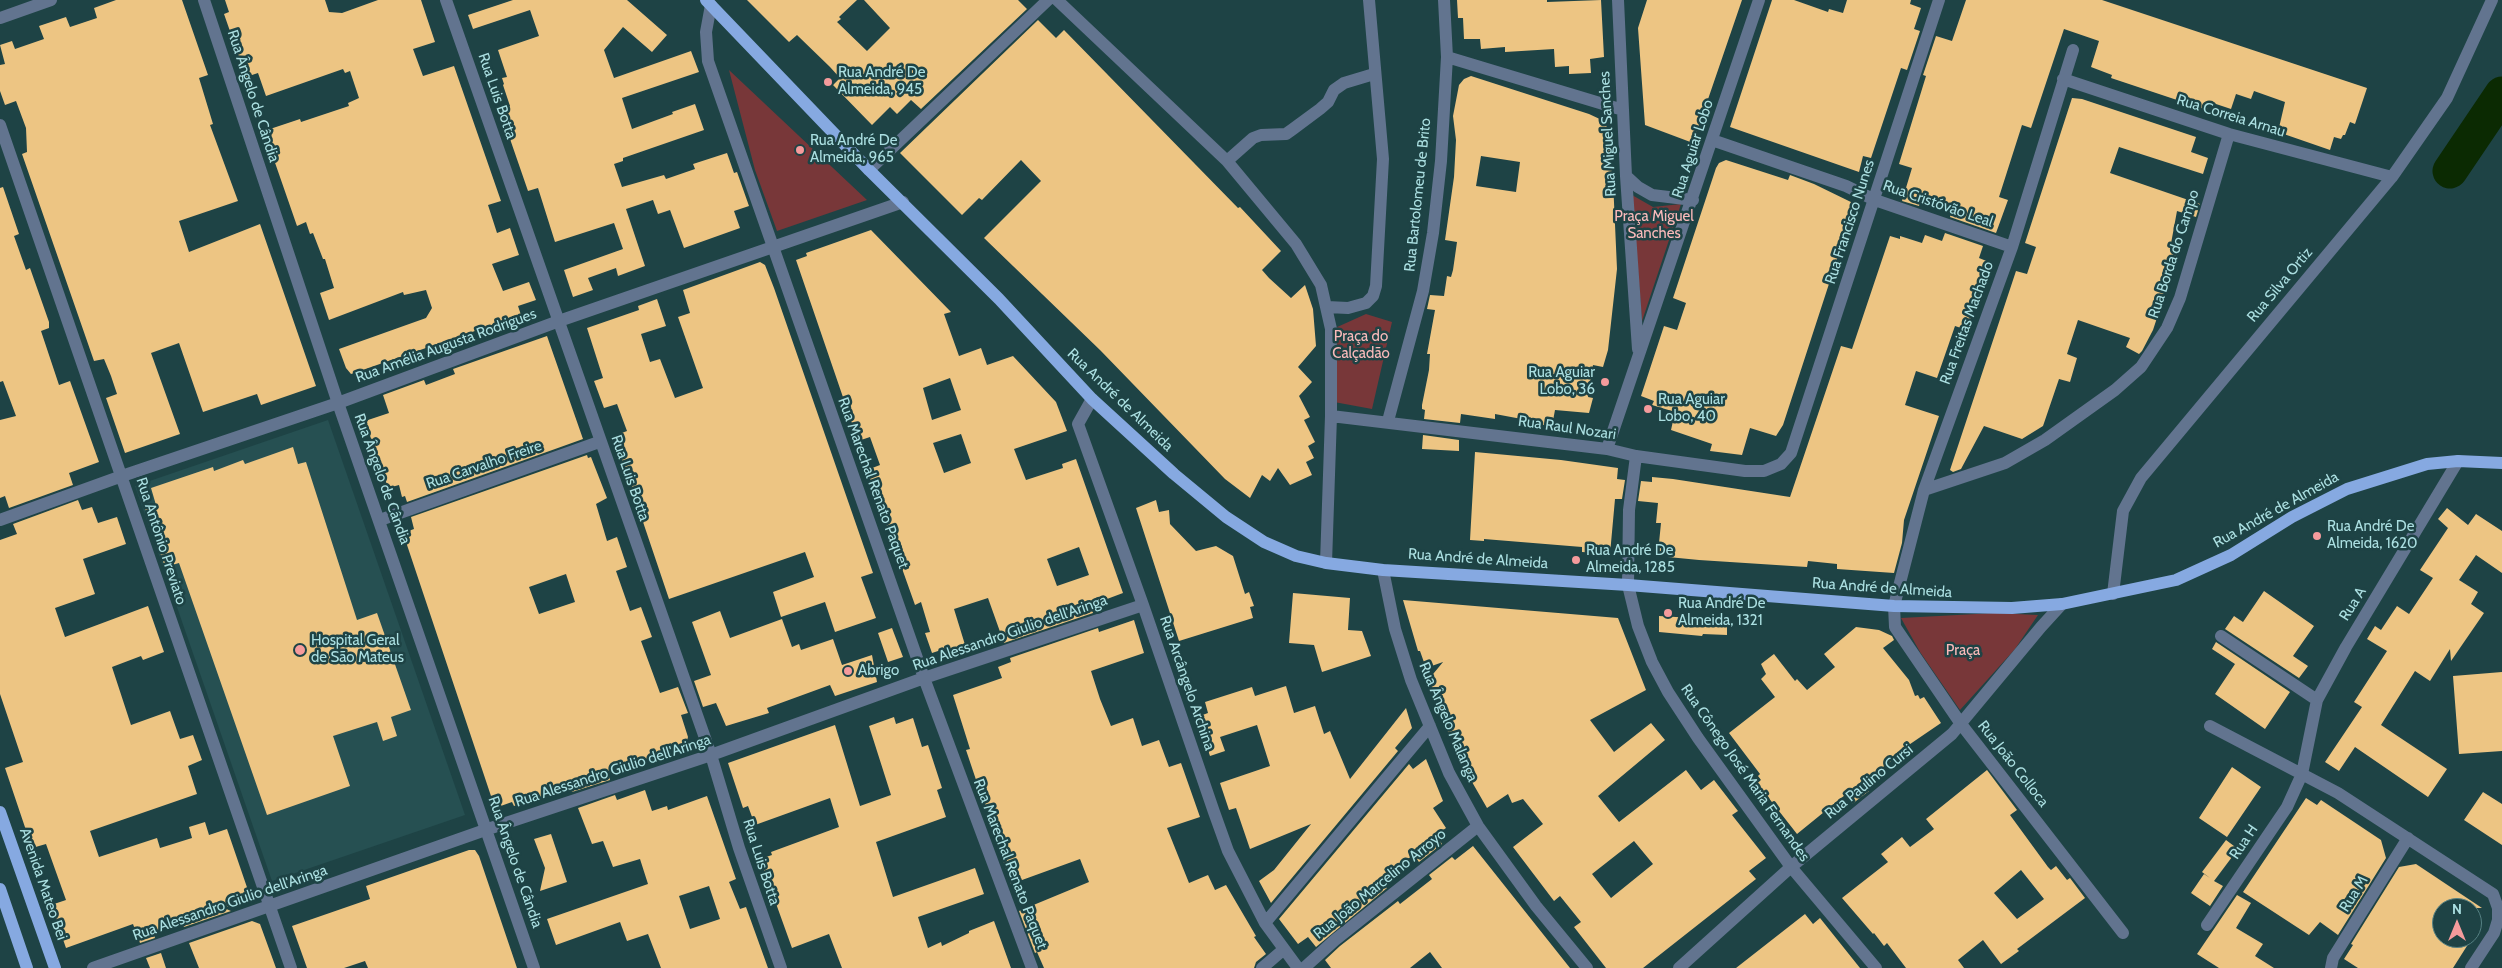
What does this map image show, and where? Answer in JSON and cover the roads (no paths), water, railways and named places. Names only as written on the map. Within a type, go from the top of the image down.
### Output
[{"type":"main road","name":"Rua André de Almeida","points":[[709,2],[869,170],[904,202],[999,299],[1092,399],[1174,474],[1226,517],[1264,542],[1296,556],[1326,563],[1383,570],[1628,585],[1894,606],[1956,609],[2062,604],[2144,589],[2176,580],[2231,555],[2292,517],[2347,489],[2427,464],[2458,461],[2502,464]]},
{"type":"main road","name":"Avenida Mateo Bei","points":[[0,812],[55,968]]},
{"type":"main road","points":[[0,889],[27,968]]},
{"type":"street","points":[[0,18],[51,0]]},
{"type":"street","name":"Rua Ângelo de Cândia","points":[[204,0],[338,404],[488,830],[534,968]]},
{"type":"street","name":"Rua Luis Botta","points":[[446,0],[710,755],[739,848],[781,968]]},
{"type":"street","points":[[869,170],[1048,0]]},
{"type":"street","points":[[1057,0],[1227,161],[1296,244],[1321,285],[1331,329],[1331,416],[1326,563]]},
{"type":"street","points":[[1327,307],[1348,308],[1366,303],[1373,296],[1376,286],[1383,158],[1374,74],[1369,0]]},
{"type":"street","name":"Rua Bartolomeu de Brito","points":[[1388,421],[1423,291],[1433,233],[1441,161],[1447,57],[1444,0]]},
{"type":"street","name":"Rua Miguel Sanches","points":[[1618,0],[1626,176],[1639,356]]},
{"type":"street","name":"Rua Aguiar Lobo","points":[[1607,449],[1693,200],[1759,0]]},
{"type":"street","name":"Rua Francisco Nunes","points":[[1791,453],[1939,0]]},
{"type":"street","name":"Rua Silva Ortiz","points":[[2113,594],[2123,511],[2141,478],[2392,177],[2447,98],[2492,0]]},
{"type":"street","name":"Rua Marechal Renato Paquet","points":[[709,2],[706,32],[708,61],[924,678],[1032,968]]},
{"type":"street","name":"Rua Freitas Machado","points":[[1894,606],[1924,490],[2012,247],[2072,50]]},
{"type":"street","points":[[1447,57],[1623,110]]},
{"type":"street","points":[[1227,161],[1253,138],[1261,135],[1286,134],[1294,129],[1328,102],[1334,90],[1344,83],[1374,74]]},
{"type":"street","name":"Rua Correia Arnau","points":[[2063,79],[2229,134],[2392,177]]},
{"type":"street","name":"Rua Antônio Previato","points":[[0,125],[291,968]]},
{"type":"street","name":"Rua Borda do Campo","points":[[1924,490],[2005,463],[2045,440],[2115,390],[2140,367],[2167,328],[2180,298],[2229,134]]},
{"type":"street","name":"Rua Cristóvão Leal","points":[[1712,140],[1846,186],[1875,200],[2012,247]]},
{"type":"street","points":[[1626,176],[1638,188],[1652,195],[1693,200]]},
{"type":"street","name":"Rua Amélia Augusta Rodrigues","points":[[0,520],[122,476],[338,404],[559,321],[904,202]]},
{"type":"street","name":"Rua Arcângelo Archina","points":[[1092,399],[1078,424],[1228,851],[1265,923],[1298,968]]},
{"type":"street","name":"Rua Raul Nozari","points":[[1331,416],[1388,421],[1607,449],[1636,456],[1754,471],[1764,471],[1781,464],[1791,453]]},
{"type":"street","name":"Rua Carvalho Freire","points":[[380,520],[599,442]]},
{"type":"street","name":"Rua Cônego José Maria Fernandes","points":[[1636,456],[1629,510],[1628,585],[1638,626],[1668,692],[1698,738],[1791,867],[1876,968]]},
{"type":"street","name":"Rua A","points":[[2302,774],[2317,700],[2346,646],[2458,461]]},
{"type":"street","name":"Rua Ângelo Malanga","points":[[1383,570],[1395,629],[1430,726],[1449,772],[1478,826],[1536,906],[1587,968]]},
{"type":"street","name":"Rua Paulino Cursi","points":[[1679,968],[1791,867],[1952,734],[2040,626],[2062,604]]},
{"type":"street","name":"Rua Alessandro Giulio dell'Aringa","points":[[94,968],[488,830],[710,755],[924,678],[1143,605]]},
{"type":"street","name":"Rua João Colloca","points":[[1894,606],[1895,626],[1961,724],[2123,933]]},
{"type":"street","points":[[2222,636],[2317,700]]},
{"type":"street","points":[[1265,923],[1430,726]]},
{"type":"street","points":[[2210,726],[2338,793],[2493,894],[2498,908],[2494,933],[2471,968]]},
{"type":"street","name":"Rua H","points":[[2207,925],[2287,807],[2302,774]]},
{"type":"street","name":"Rua João Marcelino Arroyo","points":[[1304,968],[1335,940],[1478,826]]},
{"type":"street","name":"Rua M","points":[[2331,968],[2334,958],[2408,838]]},
{"type":"street","points":[[1262,968],[1283,950]]},
{"type":"waterway","points":[[2450,171],[2502,94]]},
{"type":"place","name":"Rua André De Almeida, 945","points":[[828,82]]},
{"type":"place","name":"Rua André De Almeida, 965","points":[[800,150]]},
{"type":"place","name":"Rua Aguiar Lobo, 36","points":[[1605,382]]},
{"type":"place","name":"Rua Aguiar Lobo, 40","points":[[1648,409]]},
{"type":"place","name":"Rua André De Almeida, 1620","points":[[2317,536]]},
{"type":"place","name":"Rua André De Almeida, 1285","points":[[1576,560]]},
{"type":"place","name":"Rua André De Almeida, 1321","points":[[1668,613]]},
{"type":"place","name":"Hospital Geral de São Mateus","points":[[300,650]]},
{"type":"place","name":"Abrigo","points":[[848,671]]},
{"type":"park label","name":"Praça Miguel Sanches","points":[[1654,226]]},
{"type":"park label","name":"Praça do Calçadão","points":[[1361,346]]},
{"type":"park label","name":"Praça","points":[[1963,651]]}]
